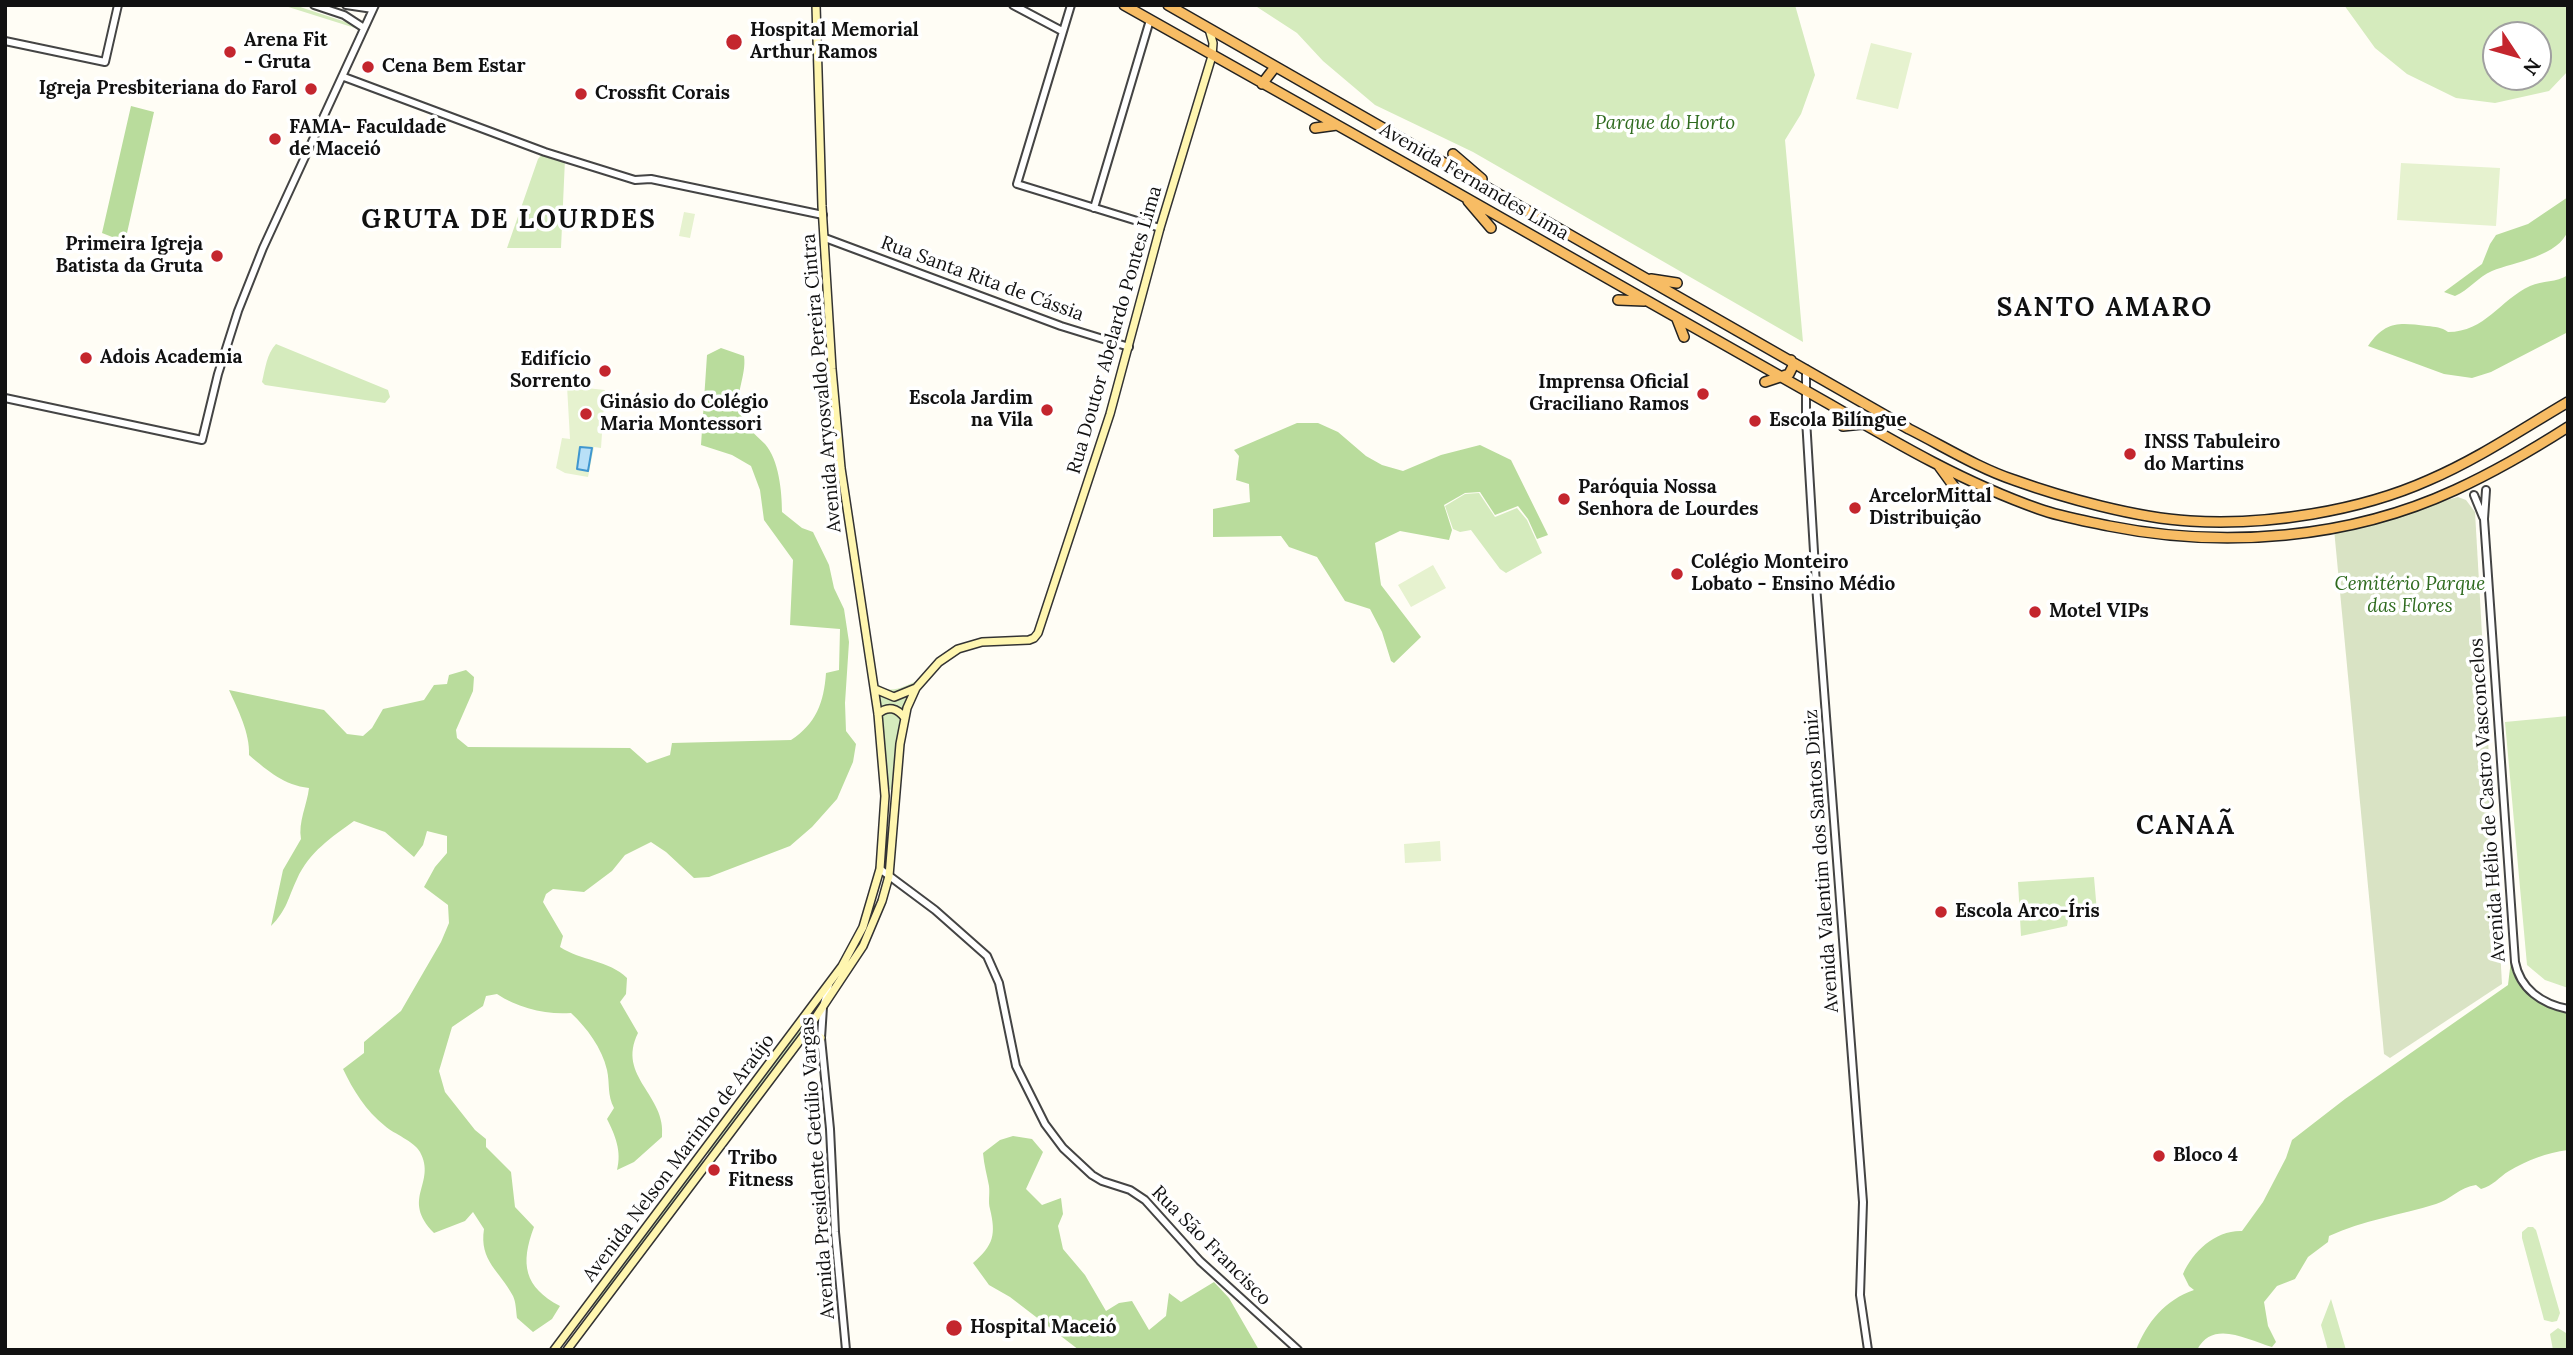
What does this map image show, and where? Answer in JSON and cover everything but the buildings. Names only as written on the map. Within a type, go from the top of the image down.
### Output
[{"type":"highway","name":"Avenida Fernandes Lima","points":[[1124,5],[1863,424],[1983,487],[2040,510],[2138,531],[2183,537],[2268,536],[2326,529],[2426,502],[2492,472],[2568,427]]},
{"type":"highway","name":"Avenida Fernandes Lima","points":[[1167,5],[1909,429],[2012,480],[2082,500],[2188,521],[2240,521],[2350,506],[2428,481],[2468,461],[2568,402]]},
{"type":"highway","points":[[1262,84],[1275,67]]},
{"type":"highway","points":[[1315,128],[1337,125]]},
{"type":"highway","points":[[1453,154],[1493,190]]},
{"type":"highway","points":[[1465,196],[1491,229]]},
{"type":"highway","points":[[1644,278],[1677,283]]},
{"type":"highway","points":[[1618,300],[1647,301]]},
{"type":"highway","points":[[1677,318],[1684,337]]},
{"type":"highway","points":[[1765,382],[1782,377],[1792,370],[1791,360]]},
{"type":"highway","points":[[1843,426],[1863,424]]},
{"type":"highway","points":[[1938,464],[1955,488]]},
{"type":"main road","name":"Avenida Aryosvaldo Pereira Cintra","points":[[816,5],[827,296],[841,468],[883,756],[885,816],[880,869]]},
{"type":"main road","name":"Rua Doutor Abelardo Pontes Lima","points":[[916,688],[939,662],[958,649],[982,642],[1017,642],[1034,638],[1071,536],[1129,347],[1160,228],[1212,56],[1213,43],[1209,29]]},
{"type":"main road","points":[[875,689],[894,696],[916,688]]},
{"type":"main road","name":"Avenida Nelson Marinho de Araújo","points":[[567,1350],[804,1035],[863,946],[883,901],[890,876],[900,744],[905,718],[916,688]]},
{"type":"main road","points":[[878,714],[886,709],[894,709],[905,718]]},
{"type":"main road","name":"Avenida Nelson Marinho de Araújo","points":[[554,1350],[829,985],[853,948],[863,926],[880,869]]},
{"type":"main road","points":[[804,1035],[813,1034],[821,1038]]},
{"type":"main road","points":[[700,1154],[708,1162]]},
{"type":"main road","points":[[585,1307],[594,1314]]},
{"type":"street","points":[[5,40],[105,62],[118,5]]},
{"type":"street","points":[[314,5],[344,15],[364,28]]},
{"type":"street","points":[[5,398],[202,440],[234,321],[263,248],[374,7],[346,5]]},
{"type":"street","points":[[1013,5],[1062,30]]},
{"type":"street","points":[[1071,5],[1017,184],[1160,228]]},
{"type":"street","points":[[1094,208],[1150,20]]},
{"type":"street","points":[[344,77],[545,152],[635,180],[651,179],[823,215]]},
{"type":"street","name":"Rua Santa Rita de Cássia","points":[[825,239],[1061,326],[1129,347]]},
{"type":"street","name":"Avenida Valentim dos Santos Diniz","points":[[1806,369],[1816,585],[1863,1202],[1860,1295],[1868,1350]]},
{"type":"street","name":"Avenida Hélio de Castro Vasconcelos","points":[[2486,490],[2484,519],[2515,962],[2518,974],[2533,993],[2549,1004],[2568,1009]]},
{"type":"street","name":"Avenida Hélio de Castro Vasconcelos","points":[[2474,495],[2484,519]]},
{"type":"street","name":"Rua São Francisco","points":[[880,869],[967,937],[987,956],[999,983],[1017,1066],[1045,1124],[1063,1148],[1092,1175],[1102,1181],[1130,1189],[1145,1200],[1200,1261],[1298,1350]]},
{"type":"street","name":"Avenida Presidente Getúlio Vargas","points":[[829,985],[823,1007],[821,1038],[846,1350]]},
{"type":"green space","points":[[282,5],[294,5],[355,25],[355,28]]},
{"type":"green space","name":"Parque do Horto","points":[[1254,5],[1795,5],[1815,75],[1801,114],[1785,140],[1803,342],[1473,152],[1375,105],[1323,61],[1297,33]]},
{"type":"green space","points":[[2344,5],[2568,5],[2568,71],[2552,88],[2552,21],[2482,21],[2482,91],[2549,91],[2495,103],[2456,98],[2407,74],[2375,48]]},
{"type":"green space","points":[[1871,43],[1912,53],[1898,109],[1856,99]]},
{"type":"green space","points":[[131,106],[154,112],[125,242],[102,233]]},
{"type":"green space","points":[[545,151],[565,159],[561,248],[507,248],[538,159]]},
{"type":"green space","points":[[2401,163],[2500,168],[2496,226],[2397,220]]},
{"type":"green space","points":[[2568,197],[2568,230],[2556,246],[2535,257],[2492,271],[2455,296],[2444,292],[2482,264],[2496,235],[2528,224]]},
{"type":"green space","points":[[684,212],[695,214],[690,238],[679,236]]},
{"type":"green space","points":[[2568,275],[2568,332],[2491,372],[2472,378],[2444,374],[2368,346],[2381,331],[2394,325],[2409,324],[2441,328],[2448,332],[2461,331],[2482,321],[2530,286]]},
{"type":"green space","points":[[276,344],[388,390],[390,397],[385,403],[265,385],[262,382],[267,362]]},
{"type":"green space","points":[[721,348],[744,356],[739,393],[741,415],[748,428],[765,444],[774,459],[782,512],[802,528],[813,532],[829,565],[834,588],[844,609],[849,642],[846,731],[856,744],[853,762],[837,799],[812,827],[790,846],[709,877],[694,878],[651,842],[625,855],[612,871],[584,892],[553,889],[546,894],[543,902],[563,936],[560,947],[612,968],[627,978],[626,994],[620,1002],[638,1033],[633,1048],[633,1062],[662,1122],[662,1137],[634,1162],[617,1170],[618,1150],[607,1119],[614,1108],[610,1099],[605,1062],[593,1039],[571,1013],[532,1010],[497,994],[486,996],[483,1006],[452,1027],[439,1071],[445,1092],[475,1130],[486,1139],[486,1147],[511,1172],[515,1207],[534,1227],[527,1252],[528,1273],[539,1291],[560,1306],[552,1319],[533,1332],[517,1318],[514,1298],[488,1258],[483,1240],[484,1229],[473,1212],[465,1221],[434,1233],[424,1221],[419,1200],[425,1173],[420,1152],[372,1114],[343,1069],[364,1053],[364,1042],[401,1011],[441,942],[449,923],[448,905],[424,887],[447,853],[447,836],[427,831],[423,845],[414,857],[385,832],[354,821],[322,846],[308,861],[284,909],[271,926],[283,870],[301,839],[309,788],[284,781],[249,755],[245,730],[229,690],[324,710],[347,734],[363,736],[372,728],[383,709],[424,700],[434,685],[447,684],[449,675],[466,670],[474,677],[473,691],[456,730],[457,738],[468,747],[630,748],[647,763],[670,755],[672,743],[791,740],[800,734],[813,719],[821,703],[826,673],[839,670],[840,629],[790,625],[793,560],[764,520],[760,490],[751,466],[732,455],[701,445],[707,355]]},
{"type":"green space","name":"Ginásio do Colégio Maria Montessori","points":[[567,386],[605,390],[601,448],[594,447],[588,477],[565,473],[556,468],[562,438],[570,439]]},
{"type":"green space","points":[[1297,423],[1318,423],[1338,432],[1366,456],[1382,465],[1403,471],[1441,455],[1480,445],[1511,460],[1548,535],[1537,539],[1528,519],[1518,506],[1495,515],[1480,492],[1465,493],[1444,505],[1452,530],[1449,540],[1400,531],[1375,543],[1381,585],[1421,637],[1394,663],[1370,609],[1345,601],[1317,557],[1289,547],[1281,536],[1213,537],[1213,509],[1250,502],[1249,484],[1236,480],[1239,456],[1234,450]]},
{"type":"green space","points":[[1479,493],[1495,517],[1517,508],[1527,520],[1542,553],[1506,573],[1500,569],[1471,530],[1460,532],[1453,529],[1445,506],[1465,494]]},
{"type":"green space","name":"Cemitério Parque das Flores","points":[[2458,497],[2466,500],[2475,512],[2502,984],[2390,1058],[2384,1054],[2334,529]]},
{"type":"green space","points":[[1433,565],[1446,588],[1411,607],[1398,585]]},
{"type":"green space","points":[[875,681],[890,689],[917,681],[895,748],[894,785],[891,790],[886,787],[885,756]]},
{"type":"green space","points":[[2568,716],[2568,988],[2545,980],[2527,965],[2505,722]]},
{"type":"green space","points":[[1440,841],[1441,861],[1405,863],[1404,844]]},
{"type":"green space","points":[[2094,877],[2097,912],[2069,914],[2067,926],[2021,936],[2018,882]]},
{"type":"green space","points":[[2511,960],[2517,981],[2523,989],[2538,1001],[2568,1012],[2568,1150],[2523,1164],[2485,1188],[2470,1186],[2436,1204],[2329,1236],[2328,1242],[2308,1257],[2295,1279],[2277,1286],[2264,1302],[2268,1326],[2276,1342],[2272,1347],[2231,1334],[2221,1334],[2212,1335],[2197,1350],[2136,1350],[2158,1313],[2174,1300],[2194,1290],[2183,1274],[2199,1250],[2223,1234],[2242,1231],[2263,1202],[2286,1158],[2292,1140],[2345,1099],[2508,985]]},
{"type":"green space","points":[[810,1014],[814,1017],[709,1156],[707,1152]]},
{"type":"green space","points":[[1013,1136],[1032,1139],[1043,1152],[1026,1189],[1042,1205],[1061,1198],[1063,1214],[1058,1226],[1063,1249],[1085,1275],[1106,1311],[1119,1303],[1132,1301],[1149,1330],[1166,1316],[1169,1293],[1181,1302],[1214,1282],[1229,1298],[1259,1350],[1079,1350],[1010,1297],[989,1285],[973,1263],[989,1245],[993,1232],[983,1153],[1000,1140]]},
{"type":"green space","points":[[702,1160],[705,1163],[595,1307],[590,1307]]},
{"type":"green space","points":[[2528,1227],[2536,1230],[2560,1313],[2557,1321],[2544,1320],[2522,1238],[2522,1232]]},
{"type":"green space","points":[[2331,1299],[2346,1350],[2328,1350],[2321,1325]]},
{"type":"green space","points":[[2558,1328],[2566,1333],[2568,1350],[2553,1350],[2550,1334]]},
{"type":"water","points":[[580,447],[592,448],[588,471],[577,469]]},
{"type":"place","name":"Hospital Memorial Arthur Ramos","points":[[734,42]]},
{"type":"place","name":"Arena Fit - Gruta","points":[[230,52]]},
{"type":"place","name":"Cena Bem Estar","points":[[368,67]]},
{"type":"place","name":"Igreja Presbiteriana do Farol","points":[[311,89]]},
{"type":"place","name":"Crossfit Corais","points":[[581,94]]},
{"type":"place","name":"FAMA- Faculdade de Maceió","points":[[275,139]]},
{"type":"place","name":"Primeira Igreja Batista da Gruta","points":[[217,256]]},
{"type":"place","name":"Adois Academia","points":[[86,358]]},
{"type":"place","name":"Edifício Sorrento","points":[[605,371]]},
{"type":"place","name":"Imprensa Oficial Graciliano Ramos","points":[[1703,394]]},
{"type":"place","name":"Escola Jardim na Vila","points":[[1047,410]]},
{"type":"place","name":"Ginásio do Colégio Maria Montessori","points":[[586,414]]},
{"type":"place","name":"Escola Bilíngue","points":[[1755,421]]},
{"type":"place","name":"INSS Tabuleiro do Martins","points":[[2130,454]]},
{"type":"place","name":"Paróquia Nossa Senhora de Lourdes","points":[[1564,499]]},
{"type":"place","name":"ArcelorMittal Distribuição","points":[[1855,508]]},
{"type":"place","name":"Colégio Monteiro Lobato - Ensino Médio","points":[[1677,574]]},
{"type":"place","name":"Motel VIPs","points":[[2035,612]]},
{"type":"place","name":"Escola Arco-Íris","points":[[1941,912]]},
{"type":"place","name":"Bloco 4","points":[[2159,1156]]},
{"type":"place","name":"Tribo Fitness","points":[[714,1170]]},
{"type":"place","name":"Hospital Maceió","points":[[954,1328]]},
{"type":"district","name":"GRUTA DE LOURDES","points":[[509,221]]},
{"type":"district","name":"SANTO AMARO","points":[[2105,309]]},
{"type":"district","name":"CANAÃ","points":[[2186,827]]}]
